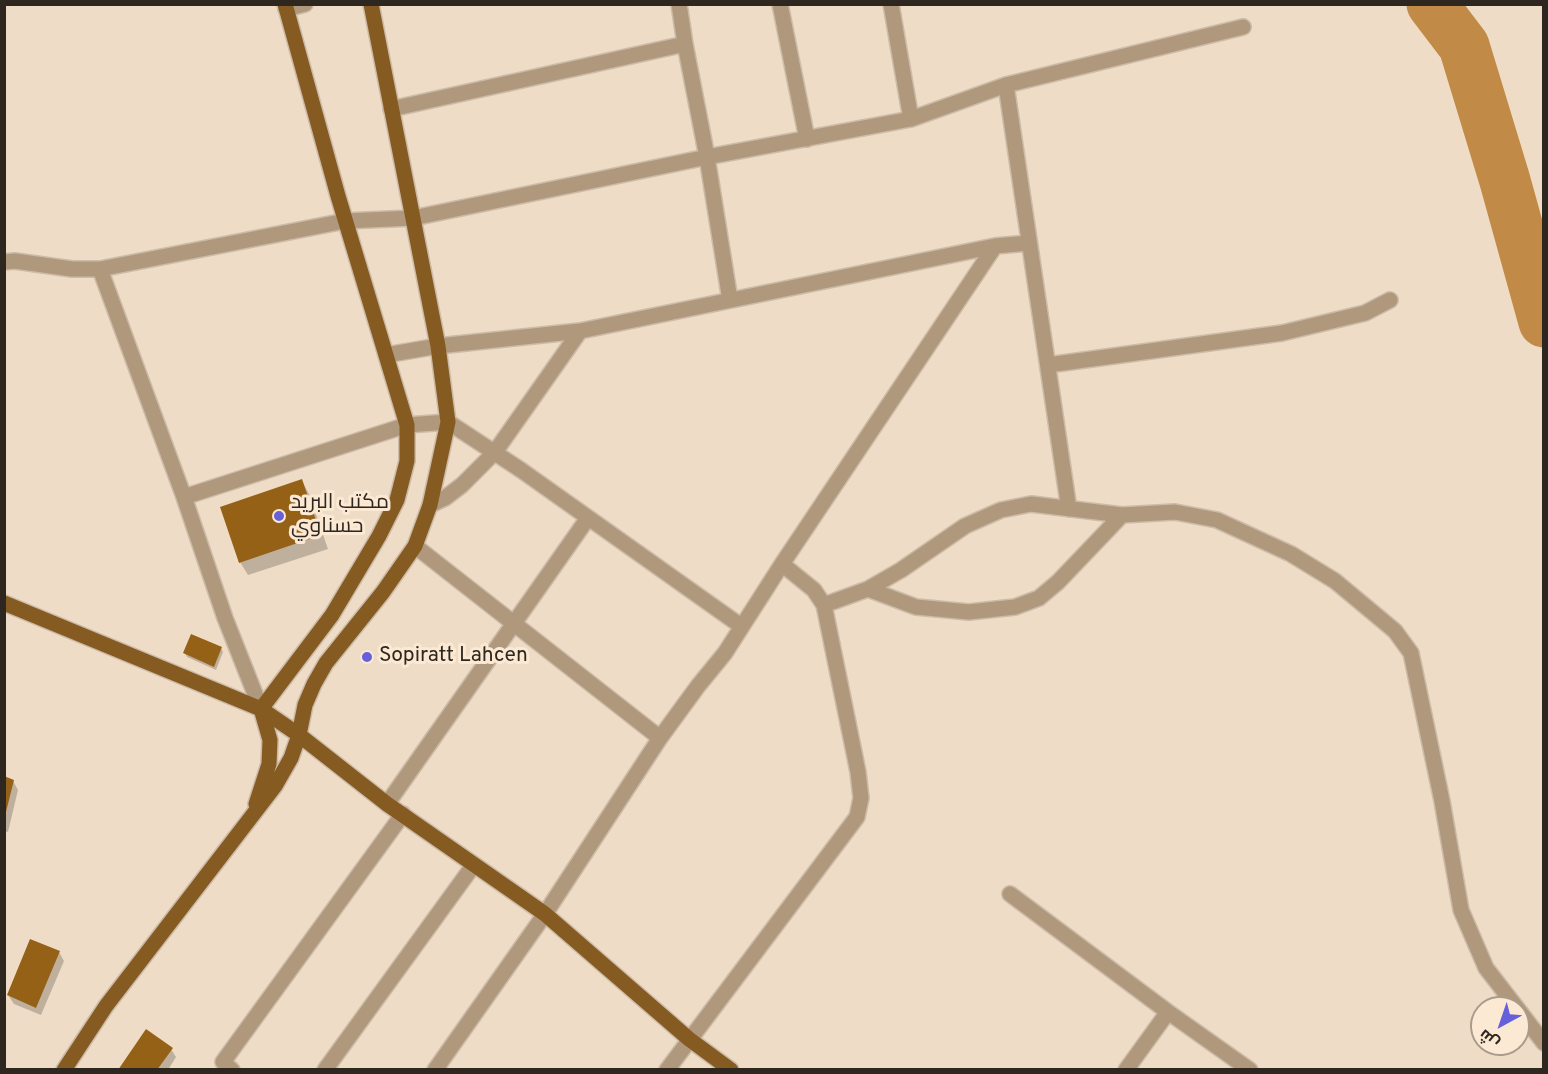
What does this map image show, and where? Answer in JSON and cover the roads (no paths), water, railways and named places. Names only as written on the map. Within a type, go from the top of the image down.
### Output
[{"type":"main road","points":[[64,1070],[106,1006],[275,786],[291,758],[299,735],[305,705],[314,684],[326,663],[383,592],[415,546],[430,505],[448,422],[438,346],[371,4]]},
{"type":"main road","points":[[261,709],[332,615],[379,536],[398,500],[407,461],[407,425],[345,221],[285,7]]},
{"type":"main road","points":[[4,603],[261,709],[299,735],[387,804],[545,914],[689,1039],[731,1070]]},
{"type":"main road","points":[[253,815],[269,764],[270,740],[261,709]]},
{"type":"street","points":[[285,7],[305,4]]},
{"type":"street","points":[[679,4],[730,300]]},
{"type":"street","points":[[780,4],[807,139]]},
{"type":"street","points":[[891,4],[910,119]]},
{"type":"street","points":[[4,262],[100,269],[345,221],[413,218],[707,157],[910,119],[1006,85],[1243,27]]},
{"type":"street","points":[[391,108],[685,44]]},
{"type":"street","points":[[1006,85],[1069,509]]},
{"type":"street","points":[[386,355],[438,346],[580,331],[995,246],[1029,243]]},
{"type":"street","points":[[435,1070],[545,914],[660,738],[725,653],[995,246]]},
{"type":"street","points":[[100,269],[184,497],[225,618],[261,709]]},
{"type":"street","points":[[1048,365],[1282,333],[1365,313],[1390,300]]},
{"type":"street","points":[[430,505],[445,498],[462,485],[495,452],[580,331]]},
{"type":"street","points":[[184,497],[407,425],[448,422],[495,452],[741,626]]},
{"type":"street","points":[[824,605],[868,589],[901,570],[965,526],[1001,510],[1031,504],[1122,515],[1175,512],[1217,520],[1291,554],[1335,581],[1395,631],[1410,653],[1442,801],[1461,910],[1486,968],[1544,1043]]},
{"type":"street","points":[[868,589],[916,607],[969,612],[1016,606],[1039,598],[1058,582],[1122,515]]},
{"type":"street","points":[[387,804],[588,518]]},
{"type":"street","points":[[415,546],[660,738]]},
{"type":"street","points":[[667,1070],[857,817],[861,798],[858,772],[824,605],[814,590],[782,564]]},
{"type":"street","points":[[225,1067],[403,814]]},
{"type":"street","points":[[325,1070],[473,866]]},
{"type":"street","points":[[1010,894],[1250,1070]]},
{"type":"street","points":[[1126,1070],[1168,1012]]},
{"type":"waterway","points":[[1432,4],[1464,46],[1544,322]]},
{"type":"place","name":"مكتب البريد حسناوي","points":[[279,516]]},
{"type":"place","name":"Sopiratt Lahcen","points":[[367,657]]}]
